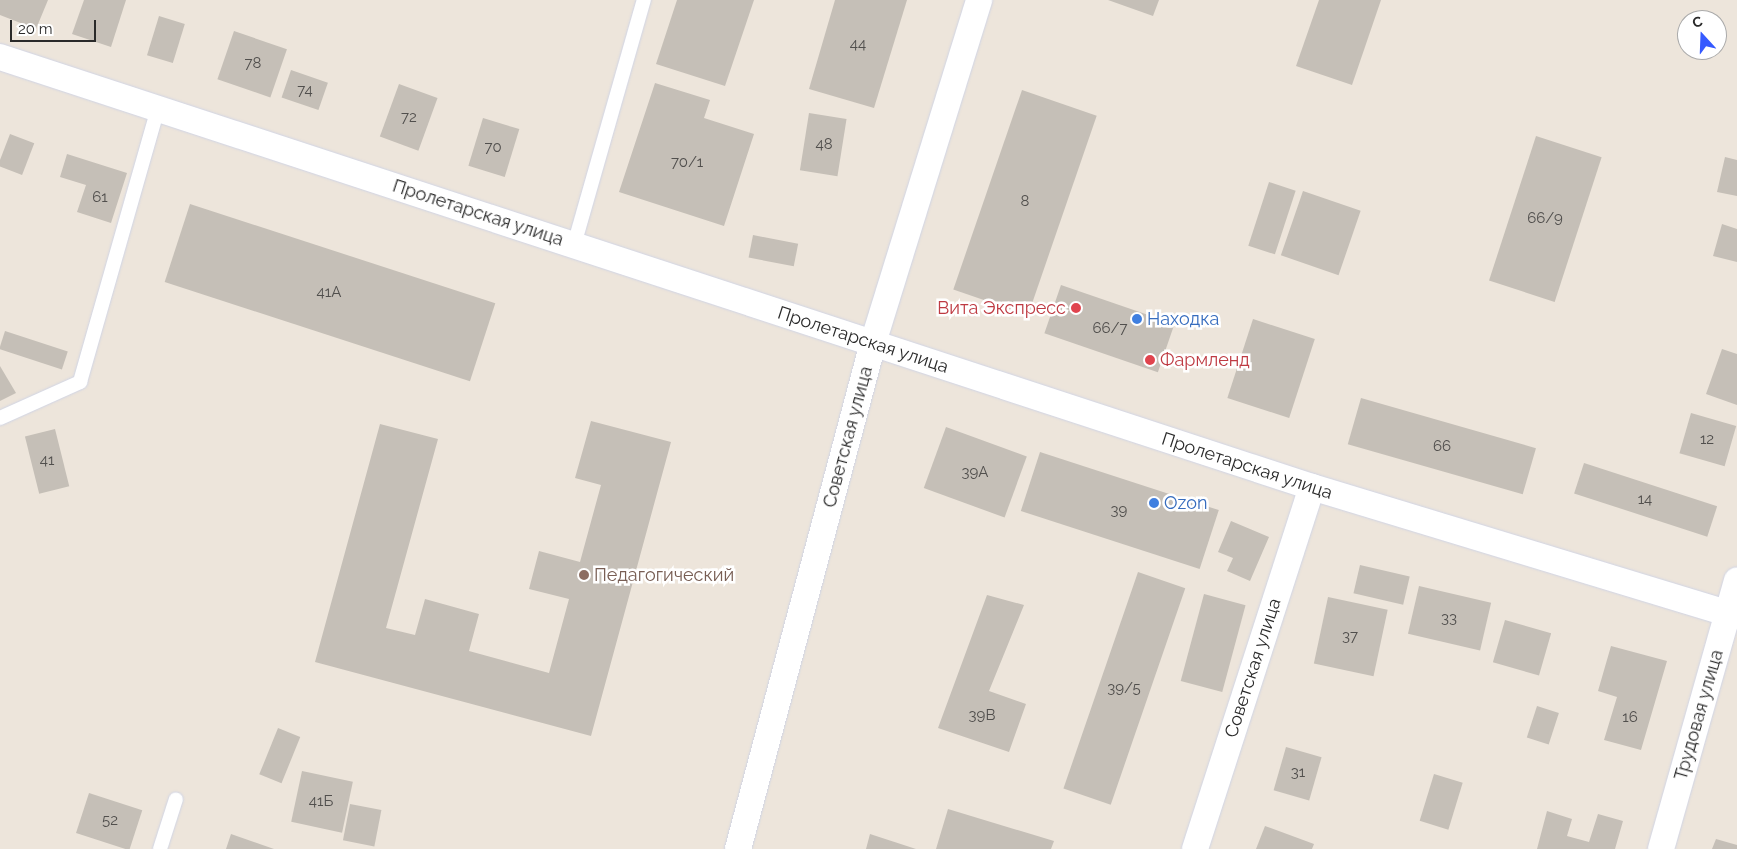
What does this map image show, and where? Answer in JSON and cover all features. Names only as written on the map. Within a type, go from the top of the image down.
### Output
[{"type":"street","name":"Советская улица","points":[[738,849],[873,343],[979,0]]},
{"type":"street","name":"Пролетарская улица","points":[[0,57],[1312,487],[1732,615]]},
{"type":"street","name":"Советская улица","points":[[1195,849],[1312,487]]},
{"type":"street","name":"Трудовая улица","points":[[1661,849],[1732,615],[1737,581]]},
{"type":"lane","points":[[574,245],[644,0]]},
{"type":"lane","points":[[0,418],[80,382],[158,109]]},
{"type":"lane","points":[[160,849],[176,799]]},
{"type":"building","points":[[0,0],[48,0],[36,29],[0,15]]},
{"type":"building","points":[[84,0],[126,0],[111,47],[72,34]]},
{"type":"building","points":[[677,0],[754,0],[725,86],[656,64]]},
{"type":"building","points":[[835,0],[907,0],[874,108],[809,89]]},
{"type":"building","points":[[1108,0],[1159,0],[1153,16]]},
{"type":"building","points":[[1319,0],[1381,0],[1352,85],[1296,66]]},
{"type":"building","points":[[159,16],[185,24],[173,63],[147,55]]},
{"type":"building","points":[[234,31],[287,49],[270,97],[217,79]]},
{"type":"building","points":[[291,70],[328,83],[318,110],[282,97]]},
{"type":"building","points":[[655,83],[710,100],[704,118],[754,134],[724,226],[619,192]]},
{"type":"building","points":[[399,84],[438,98],[418,151],[380,137]]},
{"type":"building","points":[[1022,90],[1097,116],[1028,315],[953,290]]},
{"type":"building","points":[[809,113],[847,119],[837,176],[800,170]]},
{"type":"building","points":[[483,118],[519,129],[505,177],[468,166]]},
{"type":"building","points":[[10,134],[34,143],[22,175],[0,167],[0,160]]},
{"type":"building","points":[[1536,136],[1602,157],[1555,302],[1489,281]]},
{"type":"building","points":[[67,154],[127,173],[111,223],[77,212],[86,185],[60,177]]},
{"type":"building","points":[[1725,157],[1737,160],[1737,196],[1717,192]]},
{"type":"building","points":[[1269,182],[1296,191],[1275,254],[1248,246]]},
{"type":"building","points":[[1303,191],[1361,211],[1339,275],[1281,255]]},
{"type":"building","points":[[190,204],[495,303],[470,381],[165,282]]},
{"type":"building","points":[[1722,224],[1737,229],[1737,262],[1713,256]]},
{"type":"building","points":[[753,235],[798,244],[794,266],[749,258]]},
{"type":"building","points":[[1061,285],[1174,324],[1158,372],[1044,333]]},
{"type":"building","points":[[1253,319],[1315,339],[1289,418],[1227,398]]},
{"type":"building","points":[[5,331],[68,351],[62,369],[0,349]]},
{"type":"building","points":[[1722,349],[1737,354],[1737,405],[1706,394]]},
{"type":"building","points":[[0,366],[16,393],[0,401]]},
{"type":"building","points":[[1361,398],[1536,448],[1523,494],[1348,444]]},
{"type":"building","points":[[1691,413],[1736,426],[1725,466],[1679,453]]},
{"type":"building","name":"Педагогический","points":[[591,421],[671,442],[591,736],[315,662],[380,424],[438,439],[386,628],[415,635],[425,599],[479,614],[469,651],[549,673],[569,599],[529,589],[539,551],[580,562],[601,485],[575,478]]},
{"type":"building","points":[[946,427],[1027,456],[1005,517],[924,488]]},
{"type":"building","points":[[55,429],[69,486],[39,494],[25,436]]},
{"type":"building","points":[[1040,452],[1219,510],[1200,569],[1021,511]]},
{"type":"building","points":[[1584,463],[1717,506],[1707,537],[1574,493]]},
{"type":"building","points":[[1231,521],[1269,537],[1250,581],[1227,571],[1233,558],[1218,552]]},
{"type":"building","points":[[1360,565],[1410,576],[1403,605],[1353,593]]},
{"type":"building","points":[[1138,572],[1185,588],[1111,805],[1063,789]]},
{"type":"building","points":[[1419,586],[1491,603],[1480,650],[1408,634]]},
{"type":"building","points":[[1204,594],[1246,605],[1222,692],[1181,681]]},
{"type":"building","points":[[987,595],[1024,605],[989,691],[1026,704],[1009,752],[938,728]]},
{"type":"building","points":[[1328,597],[1388,610],[1374,676],[1314,664]]},
{"type":"building","points":[[1505,620],[1551,633],[1539,676],[1493,662]]},
{"type":"building","points":[[1611,646],[1667,661],[1641,750],[1604,740],[1617,697],[1598,691]]},
{"type":"building","points":[[1537,706],[1559,713],[1549,744],[1527,737]]},
{"type":"building","points":[[278,728],[300,737],[282,783],[259,774]]},
{"type":"building","points":[[1286,747],[1322,757],[1309,800],[1274,790]]},
{"type":"building","points":[[302,771],[353,782],[342,833],[291,822]]},
{"type":"building","points":[[1434,774],[1463,783],[1448,830],[1420,821]]},
{"type":"building","points":[[89,793],[142,810],[130,849],[76,833]]},
{"type":"building","points":[[350,804],[381,810],[374,846],[343,840]]},
{"type":"building","points":[[948,809],[1054,841],[1051,849],[936,849]]},
{"type":"building","points":[[1547,811],[1572,819],[1567,836],[1589,842],[1598,814],[1623,821],[1615,849],[1537,849]]},
{"type":"building","points":[[1265,826],[1314,844],[1312,849],[1256,849]]},
{"type":"building","points":[[231,834],[274,849],[226,849]]},
{"type":"building","points":[[870,834],[916,849],[866,849]]},
{"type":"building","points":[[1716,839],[1737,845],[1737,849],[1712,849]]},
{"type":"place","name":"Вита Экспресс","points":[[1076,308]]},
{"type":"place","name":"Находка","points":[[1137,319]]},
{"type":"place","name":"Фармленд","points":[[1150,360]]},
{"type":"place","name":"Ozon","points":[[1154,503]]},
{"type":"place","name":"Педагогический","points":[[584,575]]}]
